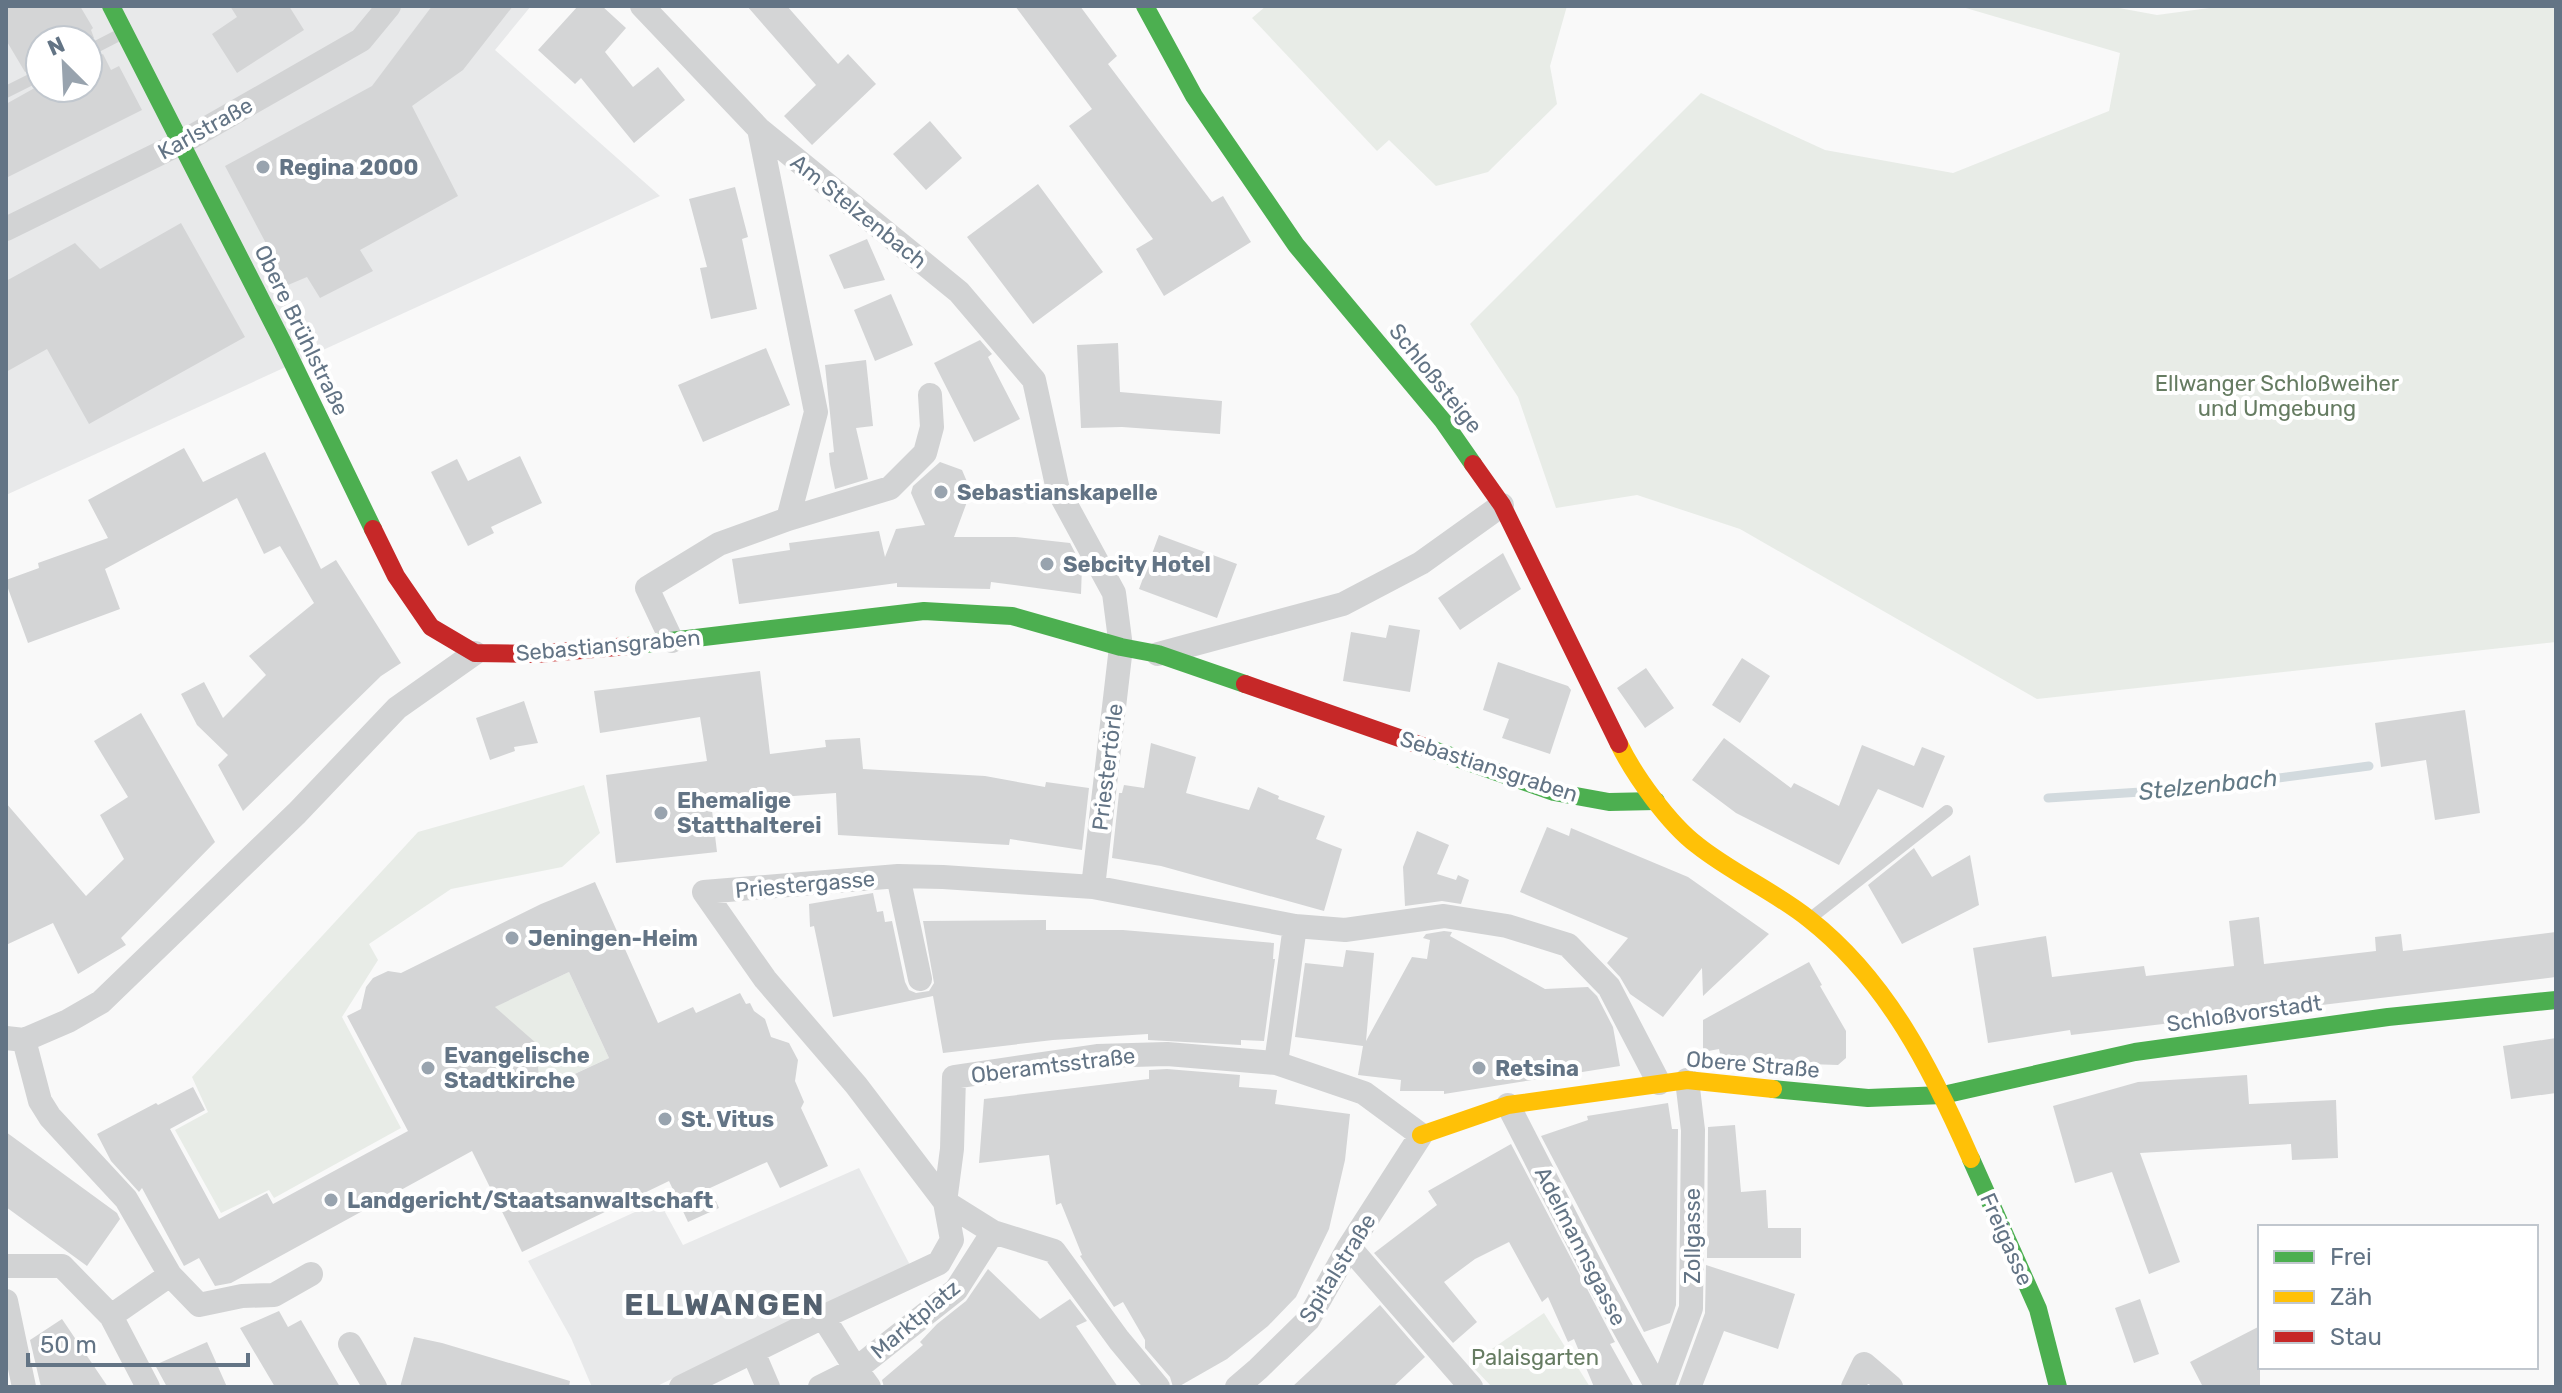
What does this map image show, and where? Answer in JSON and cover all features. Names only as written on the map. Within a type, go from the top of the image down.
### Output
[{"type":"street","name":"Obere Brühlstraße","points":[[111,6],[282,341],[396,576],[431,627],[475,653]]},
{"type":"street","name":"Karlstraße","points":[[6,229],[181,143],[361,40],[389,6]]},
{"type":"street","points":[[642,6],[759,129]]},
{"type":"street","name":"Schloßsteige","points":[[1145,6],[1194,96],[1296,245],[1443,421],[1502,505],[1624,754],[1656,801]]},
{"type":"street","name":"Am Stelzenbach","points":[[759,129],[816,412],[788,519]]},
{"type":"street","name":"Am Stelzenbach","points":[[759,129],[959,292],[1034,380],[1058,490],[1114,593],[1121,647]]},
{"type":"street","points":[[672,641],[647,588],[719,544],[890,488],[925,453],[932,427],[930,395]]},
{"type":"street","name":"Sebastiansgraben","points":[[1158,654],[1343,604],[1421,563],[1502,505]]},
{"type":"street","name":"Sebastiansgraben","points":[[475,653],[562,653],[924,611],[1012,616],[1121,647],[1158,654],[1554,792],[1609,802],[1656,801]]},
{"type":"street","name":"Priestertörle","points":[[1093,887],[1121,647]]},
{"type":"street","points":[[311,1274],[274,1295],[242,1296],[199,1305],[170,1275],[126,1199],[50,1117],[40,1101],[15,1039],[68,1021],[101,1002],[290,820],[397,708],[475,653]]},
{"type":"street","points":[[1656,801],[1695,844],[1809,919],[1861,967],[1897,1015],[1943,1095]]},
{"type":"street","points":[[898,876],[920,979]]},
{"type":"street","name":"Priestergasse","points":[[945,1202],[856,1085],[765,979],[704,892],[898,876],[1093,887],[1295,926],[1345,930],[1444,916],[1507,926],[1568,945],[1609,987],[1659,1083]]},
{"type":"street","points":[[1276,1063],[1295,926]]},
{"type":"street","name":"Schloßvorstadt","points":[[1943,1095],[2135,1052],[2388,1017],[2556,1000]]},
{"type":"street","name":"Oberamtsstraße","points":[[954,1077],[1097,1056],[1167,1054],[1276,1063],[1364,1093],[1421,1135]]},
{"type":"street","name":"Marktplatz","points":[[681,1387],[939,1263],[952,1240],[945,1202],[952,1149],[954,1077]]},
{"type":"street","name":"Obere Straße","points":[[1421,1135],[1508,1105],[1687,1080],[1868,1098],[1943,1095]]},
{"type":"street","name":"Zollgasse","points":[[1659,1387],[1691,1308],[1693,1130],[1687,1080]]},
{"type":"street","name":"Freigasse","points":[[1943,1095],[2038,1309],[2058,1387]]},
{"type":"street","name":"Adelmannsgasse","points":[[1508,1105],[1601,1286],[1659,1387]]},
{"type":"street","name":"Spitalstraße","points":[[1237,1387],[1266,1378],[1308,1320],[1349,1247],[1421,1135]]},
{"type":"street","points":[[945,1202],[993,1232],[1054,1251],[1119,1340],[1158,1387]]},
{"type":"street","name":"Marktplatz","points":[[820,1387],[862,1378],[956,1290],[993,1232]]},
{"type":"street","points":[[1349,1247],[1471,1387]]},
{"type":"street","points":[[6,1266],[62,1266],[111,1316],[148,1387]]},
{"type":"street","points":[[111,1316],[170,1275]]},
{"type":"street","points":[[6,1301],[24,1387]]},
{"type":"street","points":[[823,1317],[862,1378]]},
{"type":"street","points":[[350,1344],[375,1387]]},
{"type":"street","points":[[753,1352],[768,1387]]},
{"type":"street","points":[[1853,1387],[1864,1364],[1891,1387]]},
{"type":"lane","points":[[104,43],[124,32]]},
{"type":"lane","points":[[6,92],[24,83]]},
{"type":"lane","points":[[1809,919],[1947,811]]},
{"type":"shaded area","points":[[6,6],[531,6],[495,50],[660,196],[6,495]]},
{"type":"shaded area","points":[[859,1168],[910,1265],[655,1387],[592,1387],[571,1338],[528,1261],[659,1201],[683,1245]]},
{"type":"green space","points":[[1266,6],[1567,6],[1550,66],[1557,104],[1488,172],[1436,186],[1389,140],[1377,151],[1252,18]]},
{"type":"green space","name":"Ellwanger Schloßweiher und Umgebung","points":[[1959,6],[2108,6],[2157,15],[2224,6],[2556,6],[2556,642],[2037,699],[1740,529],[1637,495],[1556,508],[1518,397],[1470,324],[1701,93],[1825,150],[1953,173],[2109,111],[2120,53]]},
{"type":"green space","points":[[584,785],[600,833],[562,867],[451,889],[369,944],[378,960],[342,1017],[401,1128],[274,1198],[269,1190],[221,1213],[175,1130],[208,1112],[192,1077],[418,832]]},
{"type":"green space","points":[[569,972],[609,1058],[515,1101],[475,1016]]},
{"type":"green space","name":"Palaisgarten","points":[[1544,1313],[1590,1387],[1492,1387],[1470,1364]]},
{"type":"building","points":[[6,6],[80,6],[91,24],[24,24],[24,70],[6,40]]},
{"type":"building","points":[[230,6],[289,6],[304,30],[237,73],[212,34],[237,17]]},
{"type":"building","points":[[432,6],[513,6],[463,70],[412,106],[458,196],[360,250],[373,271],[320,298],[307,277],[288,285],[225,166],[372,86]]},
{"type":"building","points":[[578,6],[602,6],[626,28],[605,52],[633,87],[658,67],[685,100],[634,143],[581,78],[575,84],[538,50]]},
{"type":"building","points":[[747,6],[787,6],[838,64],[848,54],[876,84],[812,145],[784,116],[816,85]]},
{"type":"building","points":[[1015,6],[1080,6],[1117,56],[1108,64],[1212,202],[1223,196],[1251,242],[1164,296],[1136,249],[1153,239],[1069,126],[1092,109]]},
{"type":"building","points":[[104,56],[111,70],[119,66],[142,110],[6,178],[6,104],[24,94],[24,104],[104,104]]},
{"type":"building","points":[[930,121],[962,158],[926,190],[893,154]]},
{"type":"building","points":[[1038,184],[1103,272],[1033,324],[967,237]]},
{"type":"building","points":[[735,187],[748,237],[742,239],[757,309],[711,319],[700,268],[707,267],[689,199]]},
{"type":"building","points":[[181,223],[245,337],[89,424],[47,349],[6,372],[6,281],[75,243],[100,269]]},
{"type":"building","points":[[867,239],[885,280],[844,289],[829,255]]},
{"type":"building","points":[[891,294],[913,345],[875,361],[854,310]]},
{"type":"building","points":[[980,340],[992,354],[988,357],[1020,419],[974,442],[934,363]]},
{"type":"building","points":[[1118,343],[1120,392],[1222,401],[1220,434],[1122,427],[1081,428],[1077,345]]},
{"type":"building","points":[[766,348],[790,405],[703,442],[678,385]]},
{"type":"building","points":[[866,360],[873,426],[856,428],[868,479],[835,489],[829,453],[834,452],[825,365]]},
{"type":"building","points":[[184,448],[203,482],[265,452],[321,569],[336,560],[401,663],[381,676],[243,811],[218,765],[228,755],[197,725],[181,694],[204,682],[223,718],[266,675],[249,656],[314,603],[280,546],[264,554],[237,498],[105,569],[120,609],[28,643],[6,583],[6,580],[39,568],[38,563],[108,538],[88,500]]},
{"type":"building","points":[[520,456],[542,503],[491,527],[494,533],[468,546],[431,472],[457,459],[468,481]]},
{"type":"building","points":[[940,462],[962,470],[971,491],[954,537],[1015,537],[1070,543],[1082,566],[1081,594],[991,582],[990,589],[897,587],[897,583],[739,604],[732,559],[790,550],[789,543],[879,531],[885,557],[896,529],[925,525],[911,493],[913,486]]},
{"type":"building","points":[[1159,535],[1237,564],[1217,618],[1139,589]]},
{"type":"building","points":[[1503,553],[1521,589],[1460,630],[1438,598]]},
{"type":"building","points":[[1389,625],[1420,630],[1410,692],[1343,681],[1351,632],[1386,638]]},
{"type":"building","points":[[1742,658],[1770,676],[1740,723],[1712,705]]},
{"type":"building","points":[[1498,662],[1568,686],[1571,690],[1550,754],[1502,738],[1509,719],[1483,710]]},
{"type":"building","points":[[1646,668],[1674,708],[1645,728],[1617,688]]},
{"type":"building","points":[[760,671],[770,754],[826,747],[825,740],[860,738],[863,769],[985,776],[1045,787],[1046,782],[1089,788],[1082,850],[1010,839],[1009,845],[838,835],[836,793],[711,802],[717,852],[616,863],[606,775],[707,761],[700,717],[600,733],[594,691]]},
{"type":"building","points":[[524,701],[538,743],[514,747],[515,751],[490,760],[476,718]]},
{"type":"building","points":[[2465,710],[2480,813],[2435,820],[2426,760],[2381,767],[2375,723]]},
{"type":"building","points":[[141,713],[215,842],[121,938],[126,945],[78,974],[53,923],[6,945],[6,803],[86,896],[124,859],[100,815],[128,797],[94,741]]},
{"type":"building","points":[[1724,738],[1791,788],[1794,783],[1839,806],[1862,745],[1914,766],[1922,747],[1945,756],[1923,808],[1878,789],[1839,865],[1736,813],[1692,780]]},
{"type":"building","points":[[1151,743],[1196,757],[1186,793],[1249,810],[1258,787],[1279,796],[1278,799],[1325,816],[1316,839],[1342,849],[1324,911],[1161,866],[1112,858],[1119,793],[1122,793],[1124,785],[1144,788]]},
{"type":"building","points":[[1547,827],[1569,836],[1571,828],[1688,877],[1769,934],[1703,996],[1702,968],[1663,1017],[1630,994],[1607,963],[1628,938],[1520,892]]},
{"type":"building","points":[[1417,831],[1449,845],[1437,874],[1456,880],[1458,875],[1469,880],[1461,904],[1442,901],[1405,906],[1403,867]]},
{"type":"building","points":[[1914,848],[1932,877],[1970,855],[1979,905],[1902,944],[1868,885]]},
{"type":"building","points":[[595,882],[658,1023],[693,1007],[696,1013],[740,993],[746,1004],[750,1003],[754,1011],[765,1019],[771,1037],[789,1043],[798,1060],[795,1081],[804,1102],[801,1108],[828,1166],[780,1188],[767,1162],[710,1188],[719,1208],[688,1222],[669,1181],[522,1252],[472,1151],[231,1283],[215,1286],[199,1258],[184,1266],[142,1188],[139,1192],[111,1161],[97,1134],[193,1087],[205,1110],[170,1129],[219,1219],[267,1193],[273,1204],[408,1131],[347,1016],[361,1009],[366,987],[373,978],[388,971],[401,973],[541,904]],"holes":[[[569,972],[609,1058],[540,1090],[536,1043],[495,1007]]]},
{"type":"building","points":[[873,893],[877,912],[883,911],[885,922],[892,921],[905,982],[909,990],[916,993],[929,991],[934,983],[923,921],[1046,920],[1046,930],[1123,930],[1274,943],[1275,959],[1264,1041],[1241,1040],[1241,1045],[1148,1040],[1148,1034],[1053,1040],[943,1053],[933,996],[833,1017],[814,926],[810,927],[809,904]]},
{"type":"building","points":[[2259,917],[2264,964],[2376,951],[2375,937],[2401,934],[2403,951],[2556,932],[2556,977],[2071,1035],[2070,1030],[1988,1043],[1973,948],[2046,936],[2052,977],[2144,966],[2146,976],[2234,966],[2229,921]]},
{"type":"building","points":[[1452,932],[1450,936],[1545,989],[1588,987],[1597,996],[1613,1027],[1620,1066],[1444,1094],[1444,1091],[1400,1091],[1401,1080],[1358,1075],[1363,1046],[1295,1037],[1305,963],[1343,967],[1346,950],[1374,953],[1366,1041],[1412,957],[1427,959],[1430,940],[1423,938],[1426,934]]},
{"type":"building","points":[[1809,962],[1846,1031],[1846,1058],[1838,1065],[1805,1062],[1722,1063],[1719,1049],[1703,1052],[1703,1020]]},
{"type":"building","points":[[2556,1038],[2556,1093],[2511,1099],[2503,1046]]},
{"type":"building","points":[[1149,1070],[1240,1075],[1239,1087],[1277,1090],[1275,1104],[1350,1114],[1345,1160],[1329,1229],[1296,1297],[1268,1326],[1227,1359],[1178,1387],[1173,1387],[1170,1377],[1145,1348],[1145,1340],[1123,1302],[1114,1307],[1080,1256],[1061,1203],[1056,1205],[1049,1155],[979,1163],[984,1099],[1149,1079]]},
{"type":"building","points":[[2247,1075],[2249,1104],[2336,1100],[2338,1158],[2292,1160],[2291,1144],[2140,1153],[2180,1262],[2149,1274],[2112,1172],[2075,1183],[2053,1106],[2138,1082]]},
{"type":"building","points":[[1668,1103],[1672,1129],[1678,1129],[1676,1305],[1670,1323],[1644,1332],[1541,1136],[1588,1120],[1587,1116]]},
{"type":"building","points":[[1735,1125],[1741,1192],[1766,1190],[1768,1228],[1801,1228],[1801,1258],[1707,1258],[1708,1127]]},
{"type":"building","points":[[6,1132],[117,1213],[120,1219],[87,1266],[6,1207]]},
{"type":"building","points":[[1511,1144],[1615,1342],[1610,1344],[1634,1387],[1594,1387],[1574,1339],[1568,1342],[1548,1297],[1542,1302],[1509,1242],[1475,1259],[1444,1282],[1477,1322],[1453,1343],[1374,1253],[1437,1205],[1428,1191]]},
{"type":"building","points":[[1706,1265],[1795,1294],[1778,1349],[1724,1331],[1702,1387],[1678,1387],[1705,1313]]},
{"type":"building","points":[[988,1269],[1040,1319],[1070,1299],[1087,1321],[1076,1326],[1118,1387],[884,1387],[882,1380],[923,1345],[920,1342],[937,1324],[966,1301]]},
{"type":"building","points":[[2140,1299],[2159,1354],[2134,1363],[2115,1308]]},
{"type":"building","points":[[1380,1305],[1425,1357],[1393,1387],[1292,1387]]},
{"type":"building","points":[[279,1311],[288,1327],[301,1320],[340,1387],[275,1387],[240,1328]]},
{"type":"building","points":[[62,1319],[108,1387],[41,1387],[30,1340]]},
{"type":"building","points":[[2258,1327],[2260,1387],[2203,1387],[2190,1362]]},
{"type":"building","points":[[414,1337],[570,1381],[569,1387],[400,1387]]},
{"type":"building","points":[[207,1342],[227,1387],[167,1387],[155,1365]]},
{"type":"waterway","name":"Stelzenbach","points":[[2048,798],[2203,788],[2369,766]]},
{"type":"traffic: fast","points":[[111,6],[282,341],[373,529]]},
{"type":"traffic: fast","points":[[1145,6],[1194,96],[1296,245],[1443,421],[1473,464]]},
{"type":"traffic: fast","points":[[628,646],[924,611],[1012,616],[1121,647],[1158,654],[1245,684]]},
{"type":"traffic: fast","points":[[1425,747],[1554,792],[1609,802],[1656,801]]},
{"type":"traffic: fast","points":[[1773,1089],[1868,1098],[1943,1095],[2135,1052],[2388,1017],[2556,1000]]},
{"type":"traffic: fast","points":[[1971,1159],[2038,1309],[2058,1387]]},
{"type":"traffic: slow","points":[[1619,744],[1653,798],[1686,836],[1809,919],[1862,970],[1905,1028],[1971,1159]]},
{"type":"traffic: slow","points":[[1421,1135],[1508,1105],[1687,1080],[1773,1089]]},
{"type":"traffic: jam","points":[[1473,464],[1502,505],[1619,744]]},
{"type":"traffic: jam","points":[[373,529],[396,576],[431,627],[475,653],[536,654],[628,646]]},
{"type":"traffic: jam","points":[[1245,684],[1425,747]]},
{"type":"place","name":"Regina 2000","points":[[263,167]]},
{"type":"place","name":"Sebastianskapelle","points":[[941,492]]},
{"type":"place","name":"Sebcity Hotel","points":[[1047,564]]},
{"type":"place","name":"Ehemalige Statthalterei","points":[[661,813]]},
{"type":"place","name":"Jeningen-Heim","points":[[512,938]]},
{"type":"place","name":"Evangelische Stadtkirche","points":[[428,1068]]},
{"type":"place","name":"Retsina","points":[[1479,1068]]},
{"type":"place","name":"St. Vitus","points":[[665,1119]]},
{"type":"place","name":"Landgericht/Staatsanwaltschaft","points":[[331,1200]]},
{"type":"district","name":"ELLWANGEN","points":[[725,1305]]}]
